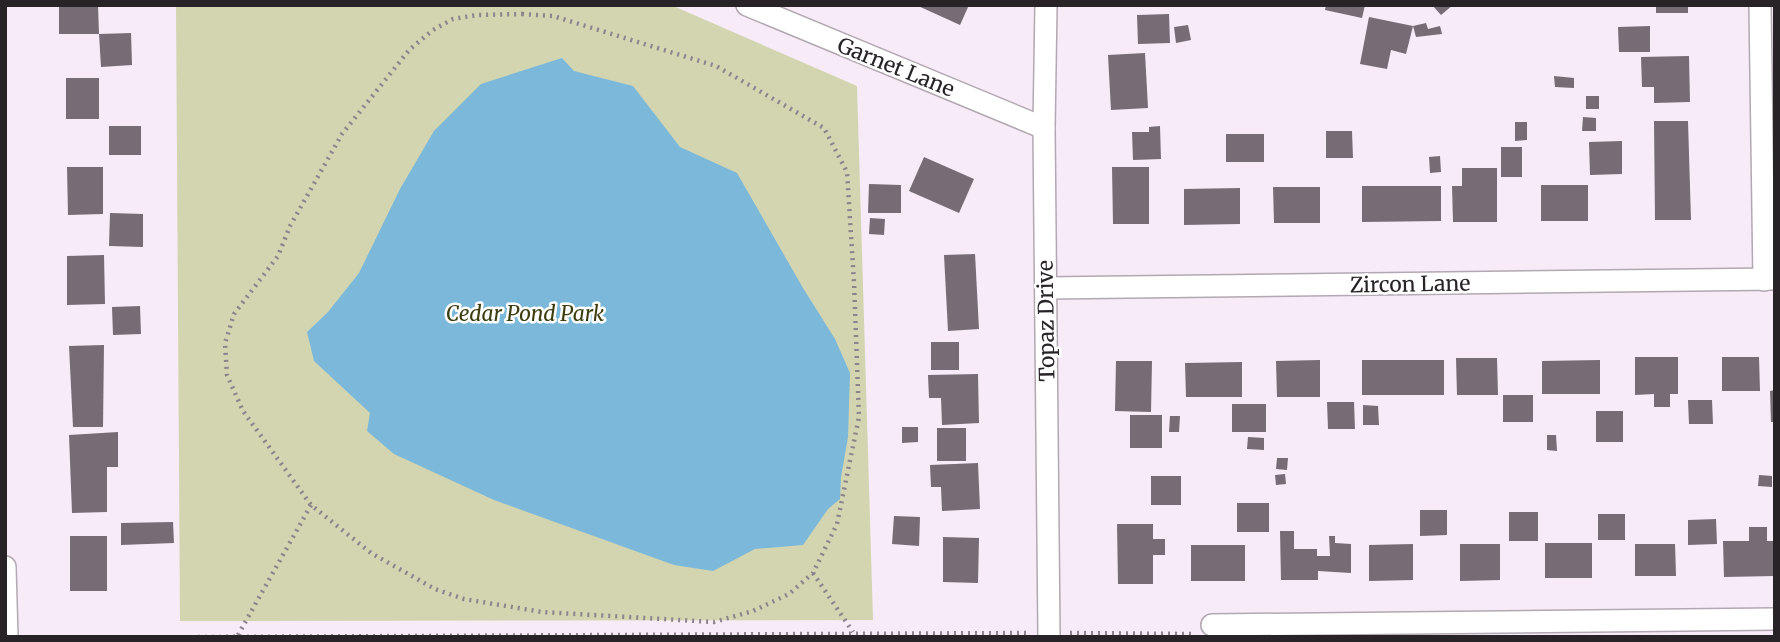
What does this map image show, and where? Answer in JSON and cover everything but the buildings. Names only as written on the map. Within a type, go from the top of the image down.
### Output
[{"type":"street","name":"Garnet Lane","points":[[747,5],[1044,128]]},
{"type":"street","name":"Topaz Drive","points":[[1046,5],[1044,128],[1049,635]]},
{"type":"street","points":[[1760,5],[1769,279]]},
{"type":"street","name":"Zircon Lane","points":[[1046,288],[1769,279]]},
{"type":"street","points":[[5,567],[7,637]]},
{"type":"street","points":[[1212,625],[1266,630],[1775,619]]},
{"type":"path","points":[[476,5],[477,15]]},
{"type":"path","points":[[477,15],[553,16],[716,66],[824,128],[847,172],[859,417],[837,524],[813,573],[789,594],[753,611],[714,622],[542,612],[464,600],[435,589],[371,553],[311,505],[243,411],[227,375],[225,343],[234,314],[278,256],[290,226],[342,134],[410,49],[433,30],[453,19],[477,15]]},
{"type":"path","points":[[238,636],[311,505]]},
{"type":"path","points":[[813,573],[854,633]]},
{"type":"path","points":[[198,637],[1194,634],[1212,625]]},
{"type":"green space","name":"Cedar Pond Park","points":[[176,5],[671,5],[857,86],[873,620],[180,621]]},
{"type":"water","points":[[562,58],[574,71],[633,86],[680,147],[737,173],[835,339],[850,373],[848,437],[840,499],[828,509],[803,545],[755,549],[713,571],[674,565],[494,500],[394,454],[367,431],[370,413],[314,361],[307,332],[328,312],[359,273],[400,189],[434,131],[481,84]]}]
